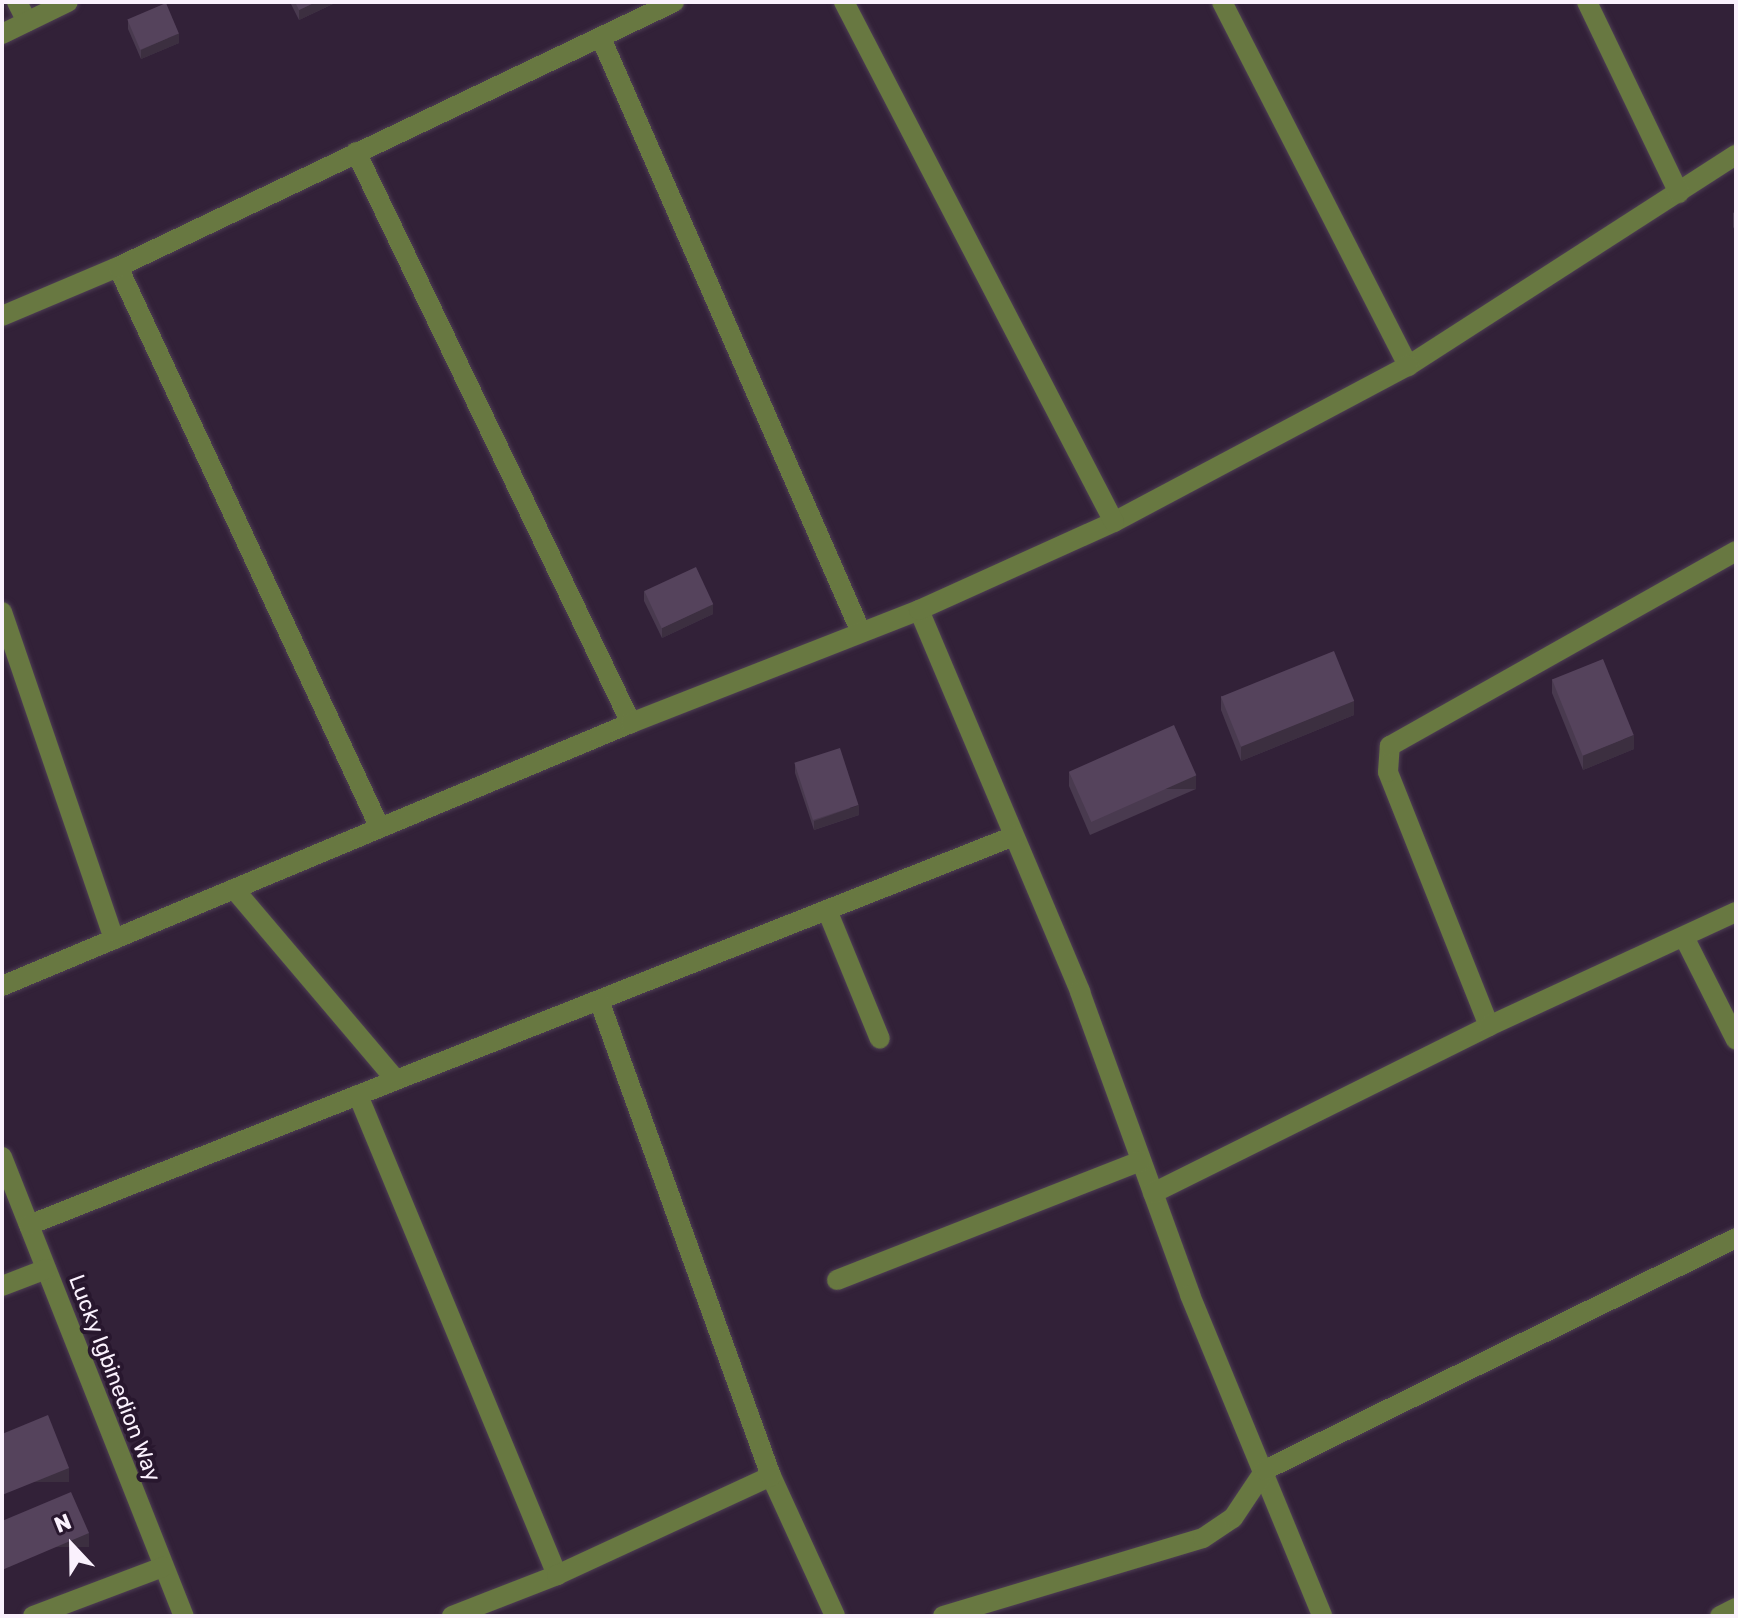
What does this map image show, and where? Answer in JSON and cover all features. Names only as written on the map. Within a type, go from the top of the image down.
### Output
[{"type":"street","points":[[17,2],[27,22]]},
{"type":"street","points":[[2,34],[68,2]]},
{"type":"street","points":[[2,316],[118,267],[674,2]]},
{"type":"street","points":[[844,2],[1114,522]]},
{"type":"street","points":[[1222,2],[1408,366]]},
{"type":"street","points":[[1587,2],[1679,193]]},
{"type":"street","points":[[601,38],[860,630]]},
{"type":"street","points":[[356,152],[631,723]]},
{"type":"street","points":[[2,986],[631,723],[860,630],[919,610],[1114,522],[1408,366],[1736,155]]},
{"type":"street","points":[[118,267],[380,828]]},
{"type":"street","points":[[1489,1026],[1388,772],[1390,746],[1736,551]]},
{"type":"street","points":[[919,610],[1080,992],[1153,1193],[1322,1616]]},
{"type":"street","points":[[2,612],[114,939]]},
{"type":"street","points":[[29,1225],[1014,836]]},
{"type":"street","points":[[234,889],[396,1080]]},
{"type":"street","points":[[827,910],[880,1039]]},
{"type":"street","points":[[1153,1193],[1489,1026],[1736,912]]},
{"type":"street","points":[[1684,937],[1736,1040]]},
{"type":"street","points":[[599,1000],[771,1476],[835,1616]]},
{"type":"street","points":[[358,1095],[557,1575]]},
{"type":"street","name":"Lucky Igbinedion Way","points":[[2,1157],[184,1616]]},
{"type":"street","points":[[837,1280],[1141,1161]]},
{"type":"street","points":[[943,1616],[1203,1538],[1233,1518],[1265,1470],[1736,1238]]},
{"type":"street","points":[[2,1286],[46,1269]]},
{"type":"street","points":[[452,1616],[557,1575],[771,1476]]},
{"type":"street","points":[[33,1616],[163,1567]]},
{"type":"street","points":[[1720,1616],[1736,1608]]},
{"type":"building","points":[[295,2],[316,2],[299,10]]},
{"type":"building","points":[[166,3],[179,33],[140,50],[127,19]]},
{"type":"building","points":[[696,567],[713,604],[662,628],[644,591]]},
{"type":"building","points":[[1334,651],[1354,701],[1241,747],[1221,697]]},
{"type":"building","points":[[1603,659],[1634,735],[1583,756],[1552,680]]},
{"type":"building","points":[[1174,725],[1196,775],[1091,822],[1069,772]]},
{"type":"building","points":[[840,748],[859,805],[813,820],[794,763]]},
{"type":"building","points":[[48,1415],[69,1468],[2,1495],[2,1434]]},
{"type":"building","points":[[71,1492],[89,1533],[2,1570],[2,1521]]}]
